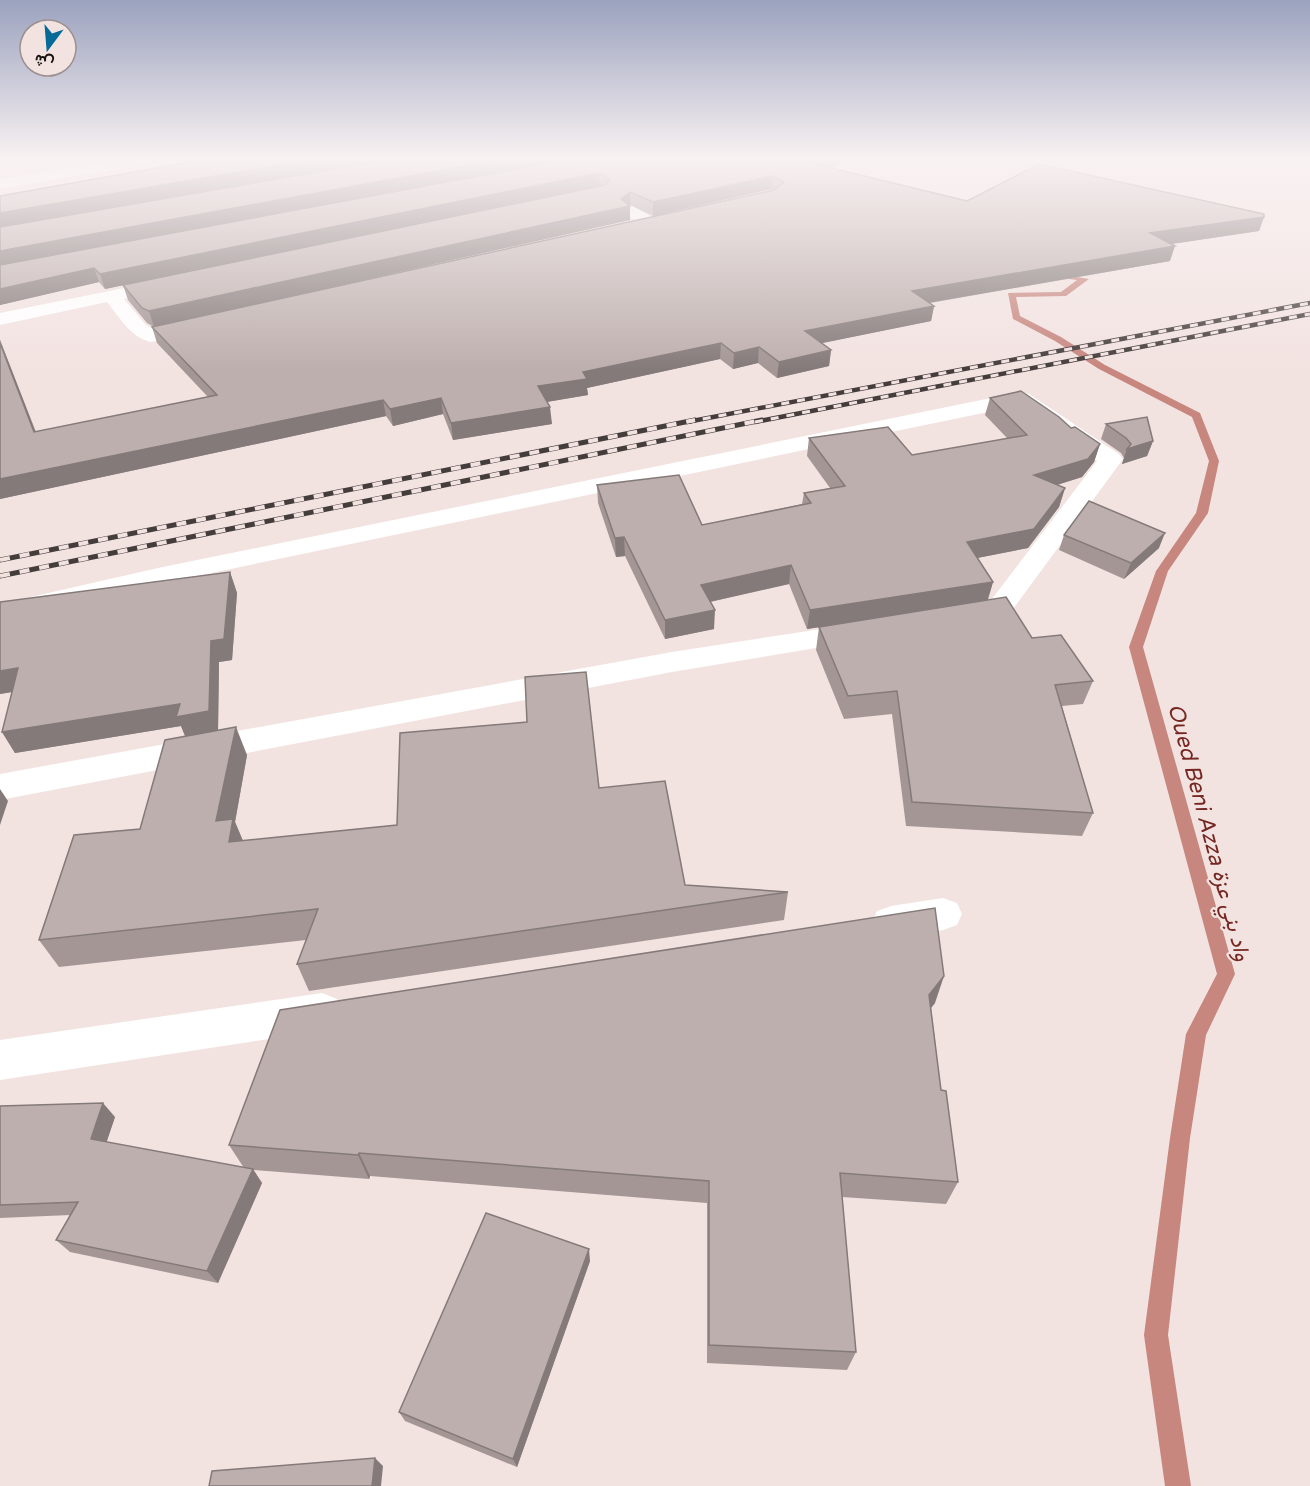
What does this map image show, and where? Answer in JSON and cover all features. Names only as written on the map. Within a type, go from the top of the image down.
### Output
[{"type":"street","points":[[0,319],[182,282]]},
{"type":"street","points":[[112,296],[140,329],[151,336],[209,323]]},
{"type":"street","points":[[0,613],[158,576],[1020,399],[1111,459],[998,610],[940,619]]},
{"type":"street","points":[[0,787],[660,664],[882,629]]},
{"type":"street","points":[[861,927],[943,914]]},
{"type":"street","points":[[0,1060],[357,1006]]},
{"type":"building","points":[[0,229],[118,229],[0,251]]},
{"type":"building","points":[[192,229],[321,229],[100,274],[94,268],[0,289],[0,265]]},
{"type":"building","points":[[391,229],[523,229],[149,311],[142,308],[123,285]]},
{"type":"building","points":[[595,229],[1176,229],[1150,233],[1175,246],[912,291],[934,306],[805,331],[831,350],[779,362],[759,347],[734,353],[721,343],[583,372],[587,379],[538,386],[550,407],[451,423],[441,398],[390,409],[383,400],[0,479],[0,343],[34,432],[217,395],[152,327]]},
{"type":"building","points":[[1021,391],[1071,428],[1075,427],[1100,444],[1088,459],[1034,475],[1065,488],[1034,529],[967,542],[993,582],[810,610],[791,565],[701,585],[715,610],[665,620],[624,537],[615,538],[597,485],[679,475],[702,525],[811,503],[804,493],[845,486],[809,438],[888,427],[912,455],[1027,435],[990,398]]},
{"type":"building","points":[[1147,417],[1153,441],[1127,449],[1131,444],[1126,438],[1106,424]]},
{"type":"building","points":[[1089,501],[1165,533],[1131,563],[1064,535]]},
{"type":"building","points":[[230,572],[224,639],[211,641],[209,711],[176,717],[180,704],[2,732],[18,668],[0,671],[0,602]]},
{"type":"building","points":[[1006,597],[1032,638],[1061,635],[1093,681],[1055,685],[1093,813],[912,802],[897,691],[848,696],[819,627]]},
{"type":"building","points":[[586,672],[599,788],[665,781],[685,885],[788,892],[297,964],[318,909],[39,940],[74,835],[140,829],[165,740],[236,727],[216,821],[233,819],[229,842],[397,825],[400,733],[527,722],[525,677]]},
{"type":"building","points":[[935,908],[944,976],[929,995],[941,1090],[946,1091],[958,1182],[840,1173],[856,1352],[709,1345],[709,1181],[229,1145],[280,1010]]},
{"type":"building","points":[[103,1103],[91,1139],[253,1169],[207,1271],[56,1240],[78,1202],[0,1205],[0,1106]]},
{"type":"building","points":[[486,1213],[589,1249],[513,1459],[399,1412]]},
{"type":"building","points":[[375,1458],[372,1486],[209,1486],[212,1471]]},
{"type":"waterway","name":"Oued Beni Azza واد بني عزة","points":[[1056,275],[1085,279],[1063,294],[1011,295],[1016,317],[1058,339],[1102,367],[1196,415],[1214,461],[1202,513],[1162,571],[1136,647],[1226,974],[1196,1034],[1180,1138],[1156,1335],[1178,1486]]},
{"type":"railway","points":[[687,422],[1310,303]]},
{"type":"railway","points":[[755,422],[1310,314]]},
{"type":"railway","points":[[0,560],[695,420]]},
{"type":"railway","points":[[0,576],[762,420]]}]
